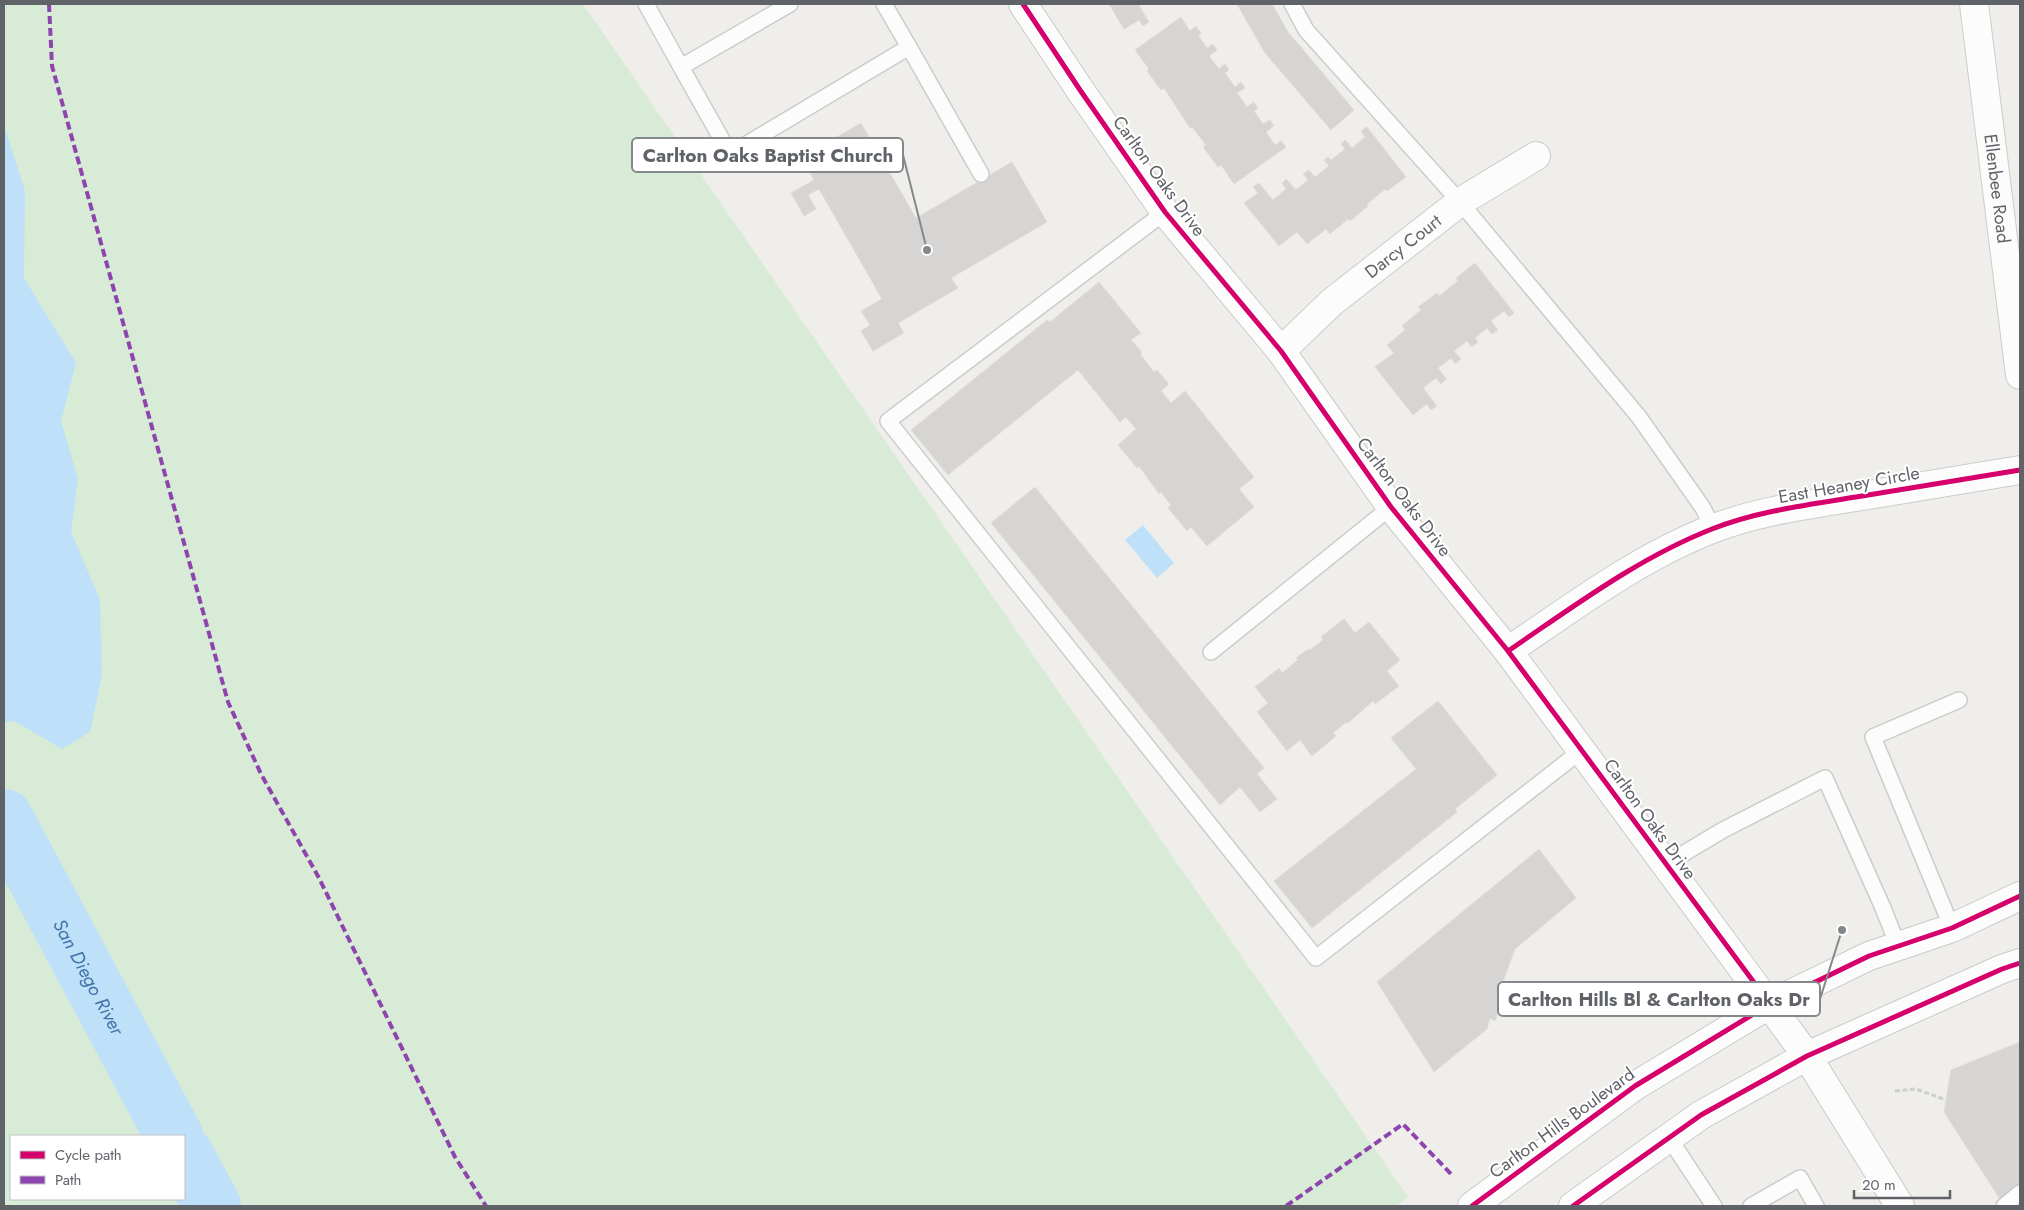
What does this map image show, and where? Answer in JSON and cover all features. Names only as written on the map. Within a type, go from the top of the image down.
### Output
[{"type":"main road","name":"Carlton Oaks Drive","points":[[1023,4],[1080,90],[1166,212],[1281,351],[1391,507],[1508,651],[1770,1004],[1807,1056],[1900,1206]]},
{"type":"main road","name":"Ellenbee Road","points":[[1974,4],[2020,375]]},
{"type":"main road","name":"Darcy Court","points":[[1281,351],[1332,302],[1460,202],[1536,156]]},
{"type":"main road","name":"East Heaney Circle","points":[[1508,651],[1640,564],[1676,545],[1713,529],[1752,516],[1791,507],[2020,470]]},
{"type":"main road","name":"Carlton Hills Boulevard","points":[[1472,1206],[1635,1086],[1770,1004],[1869,956],[1952,928],[2020,896]]},
{"type":"main road","points":[[1573,1206],[1701,1115],[1807,1056],[2002,969],[2020,963]]},
{"type":"lane","points":[[646,4],[730,154],[909,47]]},
{"type":"lane","points":[[681,68],[790,4]]},
{"type":"lane","points":[[884,4],[982,174]]},
{"type":"lane","points":[[1292,4],[1306,30],[1460,202],[1639,417],[1703,508],[1713,529]]},
{"type":"lane","points":[[1166,212],[888,421],[1316,958],[1582,750]]},
{"type":"lane","points":[[1210,652],[1391,507]]},
{"type":"lane","points":[[1952,928],[1873,737],[1959,700]]},
{"type":"lane","points":[[1666,864],[1723,830],[1825,778],[1898,946]]},
{"type":"lane","points":[[1669,1138],[1714,1206]]},
{"type":"lane","points":[[1752,1206],[1800,1178],[1816,1206]]},
{"type":"lane","points":[[2004,1206],[2020,1192]]},
{"type":"path","points":[[1895,1091],[1916,1089],[1946,1100]]},
{"type":"green space","points":[[4,4],[583,4],[1408,1197],[1396,1206],[4,1206]]},
{"type":"water","points":[[4,125],[25,191],[24,278],[76,363],[61,421],[78,479],[71,532],[100,600],[102,675],[90,732],[62,749],[14,721],[4,722]]},
{"type":"water","points":[[1143,525],[1174,563],[1157,578],[1125,540]]},
{"type":"building","points":[[1109,4],[1138,4],[1149,22],[1143,26],[1139,20],[1124,29]]},
{"type":"building","points":[[1237,4],[1272,4],[1288,32],[1354,110],[1331,130],[1265,53]]},
{"type":"building","points":[[1181,17],[1190,31],[1196,26],[1201,33],[1198,35],[1207,48],[1213,44],[1217,50],[1209,56],[1219,69],[1225,64],[1229,70],[1225,73],[1235,87],[1241,82],[1245,88],[1237,93],[1247,107],[1254,102],[1258,108],[1254,111],[1263,124],[1270,120],[1274,126],[1266,132],[1275,145],[1281,141],[1286,147],[1234,184],[1221,165],[1218,167],[1203,147],[1206,145],[1192,127],[1190,128],[1164,88],[1161,90],[1135,50]]},
{"type":"building","points":[[861,123],[916,218],[1012,162],[1047,222],[951,278],[958,288],[898,323],[904,333],[873,351],[861,331],[870,325],[861,311],[882,299],[819,189],[808,195],[816,209],[804,216],[791,193],[814,180],[801,158]]},
{"type":"building","points":[[1367,127],[1406,177],[1387,191],[1385,189],[1350,221],[1348,219],[1330,234],[1326,229],[1307,244],[1297,232],[1279,246],[1244,203],[1258,193],[1253,187],[1259,183],[1273,200],[1286,189],[1282,183],[1286,179],[1296,190],[1308,180],[1303,174],[1309,170],[1315,177],[1329,166],[1324,160],[1328,157],[1331,160],[1345,149],[1341,144],[1345,140],[1352,148],[1365,137],[1361,131]]},
{"type":"building","points":[[1475,263],[1514,313],[1509,317],[1504,311],[1491,321],[1498,330],[1492,334],[1487,328],[1475,338],[1478,342],[1472,347],[1467,341],[1454,351],[1461,359],[1455,364],[1451,358],[1438,368],[1446,379],[1441,384],[1436,378],[1423,388],[1437,406],[1431,410],[1427,404],[1413,415],[1375,367],[1394,353],[1387,345],[1405,330],[1402,326],[1421,310],[1418,307],[1437,293],[1439,296],[1458,281],[1456,278]]},
{"type":"building","points":[[1099,282],[1141,333],[1131,340],[1142,352],[1140,354],[1154,372],[1157,370],[1169,384],[1161,391],[1171,403],[1185,391],[1254,477],[1239,489],[1254,507],[1207,546],[1191,527],[1187,531],[1168,508],[1171,505],[1161,492],[1159,494],[1139,466],[1137,468],[1118,445],[1136,429],[1126,417],[1120,422],[1078,370],[948,475],[911,430],[1047,320],[1050,322]]},
{"type":"building","points":[[1035,487],[1264,768],[1257,774],[1277,799],[1260,812],[1240,787],[1220,805],[991,523]]},
{"type":"building","points":[[1344,619],[1355,633],[1369,622],[1400,660],[1387,671],[1399,686],[1375,704],[1373,701],[1348,723],[1346,722],[1333,733],[1336,736],[1312,756],[1300,740],[1287,751],[1257,712],[1268,703],[1255,687],[1279,668],[1282,673],[1298,660],[1296,658],[1323,640],[1321,637]]},
{"type":"building","points":[[1438,701],[1497,775],[1455,809],[1457,812],[1312,928],[1274,881],[1416,769],[1391,738]]},
{"type":"building","points":[[1539,849],[1576,898],[1515,949],[1501,987],[1507,991],[1495,1021],[1490,1018],[1487,1029],[1434,1072],[1377,982]]},
{"type":"building","points":[[2020,1042],[2020,1185],[2000,1199],[1944,1112],[1951,1070]]},
{"type":"waterway","name":"San Diego River","points":[[4,818],[173,1135]]},
{"type":"waterway","name":"San Diego River","points":[[185,1156],[212,1206]]},
{"type":"marked path","points":[[49,4],[52,66],[228,702],[261,774],[319,878],[455,1157],[486,1206]]},
{"type":"marked path","points":[[1286,1206],[1403,1124],[1452,1175]]},
{"type":"cycle path","points":[[1023,4],[1165,212],[1281,351],[1391,507],[1508,651],[1770,1004]]},
{"type":"cycle path","points":[[1508,651],[1632,569],[1658,554],[1712,529],[1765,513],[1801,506],[2020,470]]},
{"type":"cycle path","points":[[1472,1206],[1635,1086],[1770,1004],[1869,956],[1952,928],[2020,896]]},
{"type":"cycle path","points":[[1573,1206],[1701,1115],[1807,1056],[2002,969],[2020,963]]},
{"type":"place","name":"Carlton Oaks Baptist Church","points":[[927,250]]},
{"type":"place","name":"Carlton Hills Bl & Carlton Oaks Dr","points":[[1842,930]]}]
